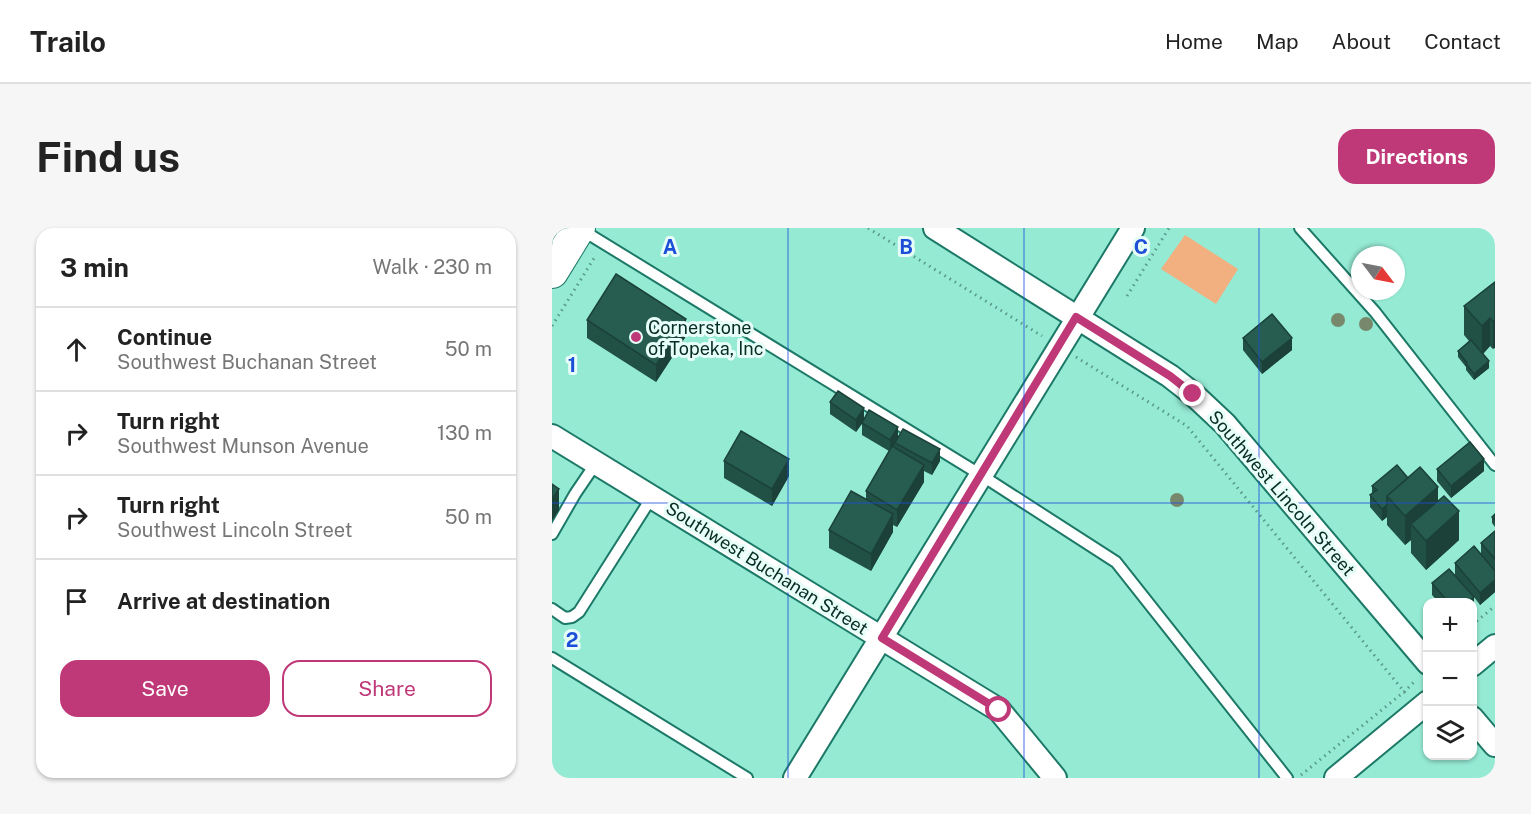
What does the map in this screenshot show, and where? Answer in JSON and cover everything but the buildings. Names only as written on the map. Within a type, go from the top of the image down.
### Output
[{"type":"main road","points":[[552,272],[585,232]]},
{"type":"street","name":"Southwest Lincoln Street","points":[[935,228],[1170,376],[1193,394],[1225,424],[1423,669]]},
{"type":"street","points":[[795,778],[1076,317],[1133,228]]},
{"type":"street","name":"Southwest Buchanan Street","points":[[552,436],[999,710],[1054,778]]},
{"type":"street","points":[[1477,662],[1495,646]]},
{"type":"street","points":[[1336,778],[1423,705]]},
{"type":"street","points":[[1477,723],[1495,746]]},
{"type":"lane","points":[[1300,228],[1375,312],[1495,465]]},
{"type":"lane","points":[[585,232],[981,475],[1116,562],[1287,778]]},
{"type":"lane","points":[[552,534],[596,463]]},
{"type":"lane","points":[[552,609],[565,618],[572,617],[579,612],[652,497]]},
{"type":"lane","points":[[552,658],[747,778]]},
{"type":"path","points":[[868,228],[1187,426],[1404,692],[1423,705]]},
{"type":"path","points":[[1126,296],[1169,228]]},
{"type":"path","points":[[552,326],[585,232]]},
{"type":"path","points":[[1477,622],[1495,606]]},
{"type":"path","points":[[1298,778],[1404,692],[1423,671]]},
{"type":"shaded area","points":[[1185,235],[1238,269],[1216,304],[1161,269]]},
{"type":"place","name":"Cornerstone of Topeka, Inc","points":[[636,337]]},
{"type":"route","points":[[999,710],[882,638],[1076,317],[1170,376],[1193,394]]}]
